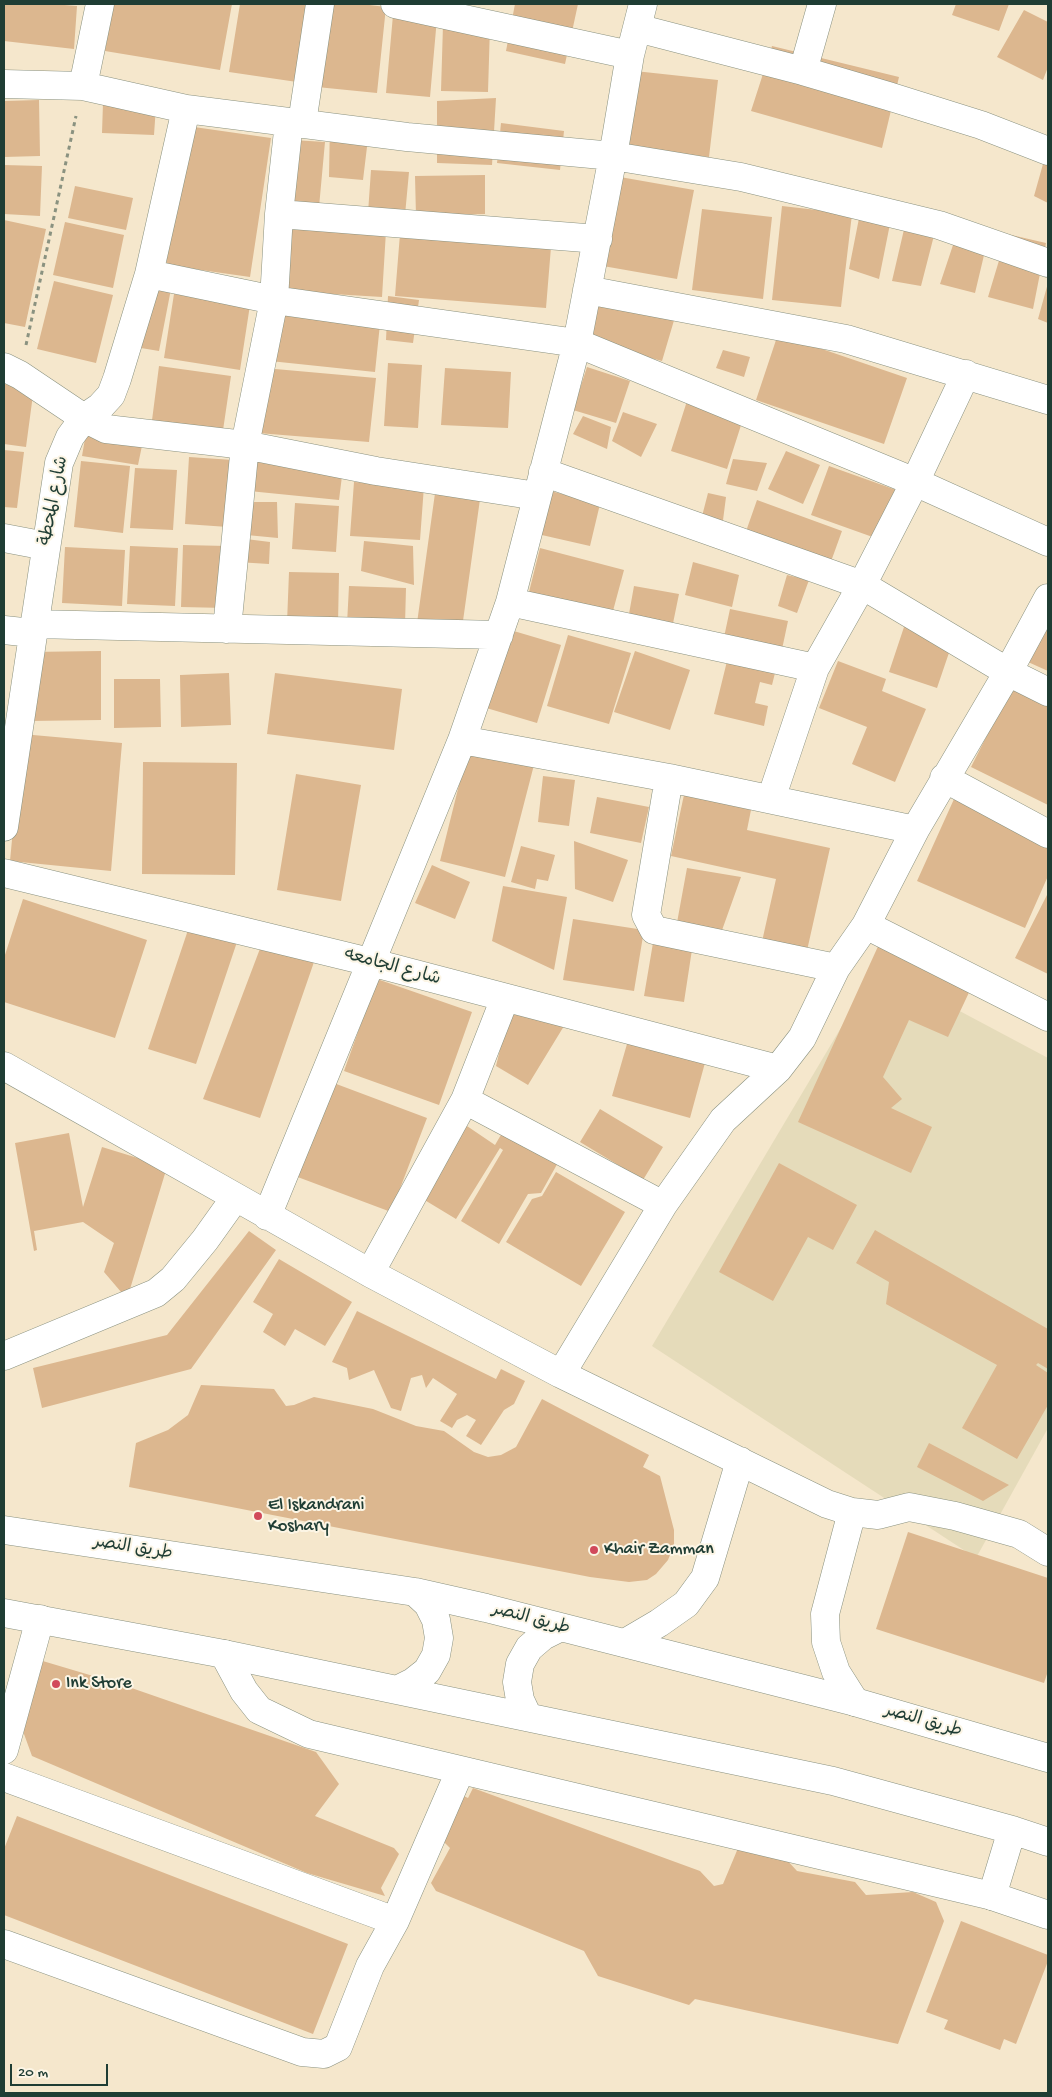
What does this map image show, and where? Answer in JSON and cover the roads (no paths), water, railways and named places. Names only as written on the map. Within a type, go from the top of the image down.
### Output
[{"type":"street","points":[[83,86],[100,4]]},
{"type":"street","points":[[227,629],[245,445],[274,300],[279,214],[320,4]]},
{"type":"street","points":[[396,4],[630,55]]},
{"type":"street","points":[[804,71],[822,4]]},
{"type":"street","points":[[267,1216],[462,740],[510,602],[577,342],[598,239],[630,55],[640,16],[804,71],[981,125],[1048,151]]},
{"type":"street","points":[[4,84],[83,86],[186,109],[407,137],[613,156],[741,177],[938,225],[1048,264]]},
{"type":"street","name":"شارع المحطة","points":[[4,827],[7,816],[13,698],[33,628],[59,463],[70,437],[84,418],[100,407],[111,395],[117,379],[149,274],[186,109]]},
{"type":"street","points":[[279,214],[598,239]]},
{"type":"street","points":[[149,274],[274,300],[577,342],[916,482],[1048,542]]},
{"type":"street","points":[[588,290],[846,339],[1048,400]]},
{"type":"street","points":[[12,371],[84,418],[106,429],[245,445],[376,471],[540,484],[862,586],[1008,672],[1048,692]]},
{"type":"street","points":[[771,799],[815,668],[862,586],[916,482],[966,374]]},
{"type":"street","points":[[4,538],[46,546]]},
{"type":"street","points":[[561,1374],[662,1204],[723,1120],[778,1069],[802,1038],[836,968],[866,925],[915,830],[1008,672],[1048,598]]},
{"type":"street","points":[[510,602],[815,668]]},
{"type":"street","points":[[4,630],[33,628],[227,629],[499,635]]},
{"type":"street","points":[[462,740],[669,778],[915,830]]},
{"type":"street","points":[[669,778],[646,915],[654,930],[836,968]]},
{"type":"street","points":[[944,778],[1048,834]]},
{"type":"street","name":"شارع الجامعه","points":[[4,873],[370,962],[778,1069]]},
{"type":"street","points":[[866,925],[1048,1017]]},
{"type":"street","points":[[370,1273],[464,1100],[505,998]]},
{"type":"street","points":[[4,1066],[370,1273],[561,1374],[827,1504],[852,1512],[878,1515],[909,1507],[955,1516],[1019,1534],[1048,1552]]},
{"type":"street","points":[[464,1100],[662,1204]]},
{"type":"street","points":[[4,1356],[156,1293],[172,1279],[189,1259],[235,1198]]},
{"type":"street","points":[[625,1643],[686,1604],[705,1578],[740,1461]]},
{"type":"street","points":[[852,1512],[825,1614],[826,1642],[836,1672],[855,1702]]},
{"type":"street","name":"طريق النصر","points":[[4,1530],[415,1592],[855,1702],[1048,1758]]},
{"type":"street","points":[[397,1690],[413,1682],[427,1671],[436,1655],[439,1638],[436,1620],[428,1604],[415,1592]]},
{"type":"street","points":[[4,1613],[224,1654],[833,1781],[1012,1830],[1048,1842]]},
{"type":"street","points":[[4,1750],[40,1619]]},
{"type":"street","points":[[528,1717],[520,1700],[517,1682],[520,1664],[529,1648],[543,1636],[559,1628]]},
{"type":"street","points":[[224,1654],[244,1691],[259,1710],[309,1734],[992,1896],[1048,1916]]},
{"type":"street","points":[[4,1944],[302,2052],[324,2054],[338,2047],[370,1966],[395,1921],[460,1771]]},
{"type":"street","points":[[4,1777],[395,1921]]},
{"type":"street","points":[[992,1896],[1012,1830]]},
{"type":"place","name":"El Iskandrani Koshary","points":[[258,1516]]},
{"type":"place","name":"Khair Zamman","points":[[594,1550]]},
{"type":"place","name":"Ink Store","points":[[56,1684]]}]
